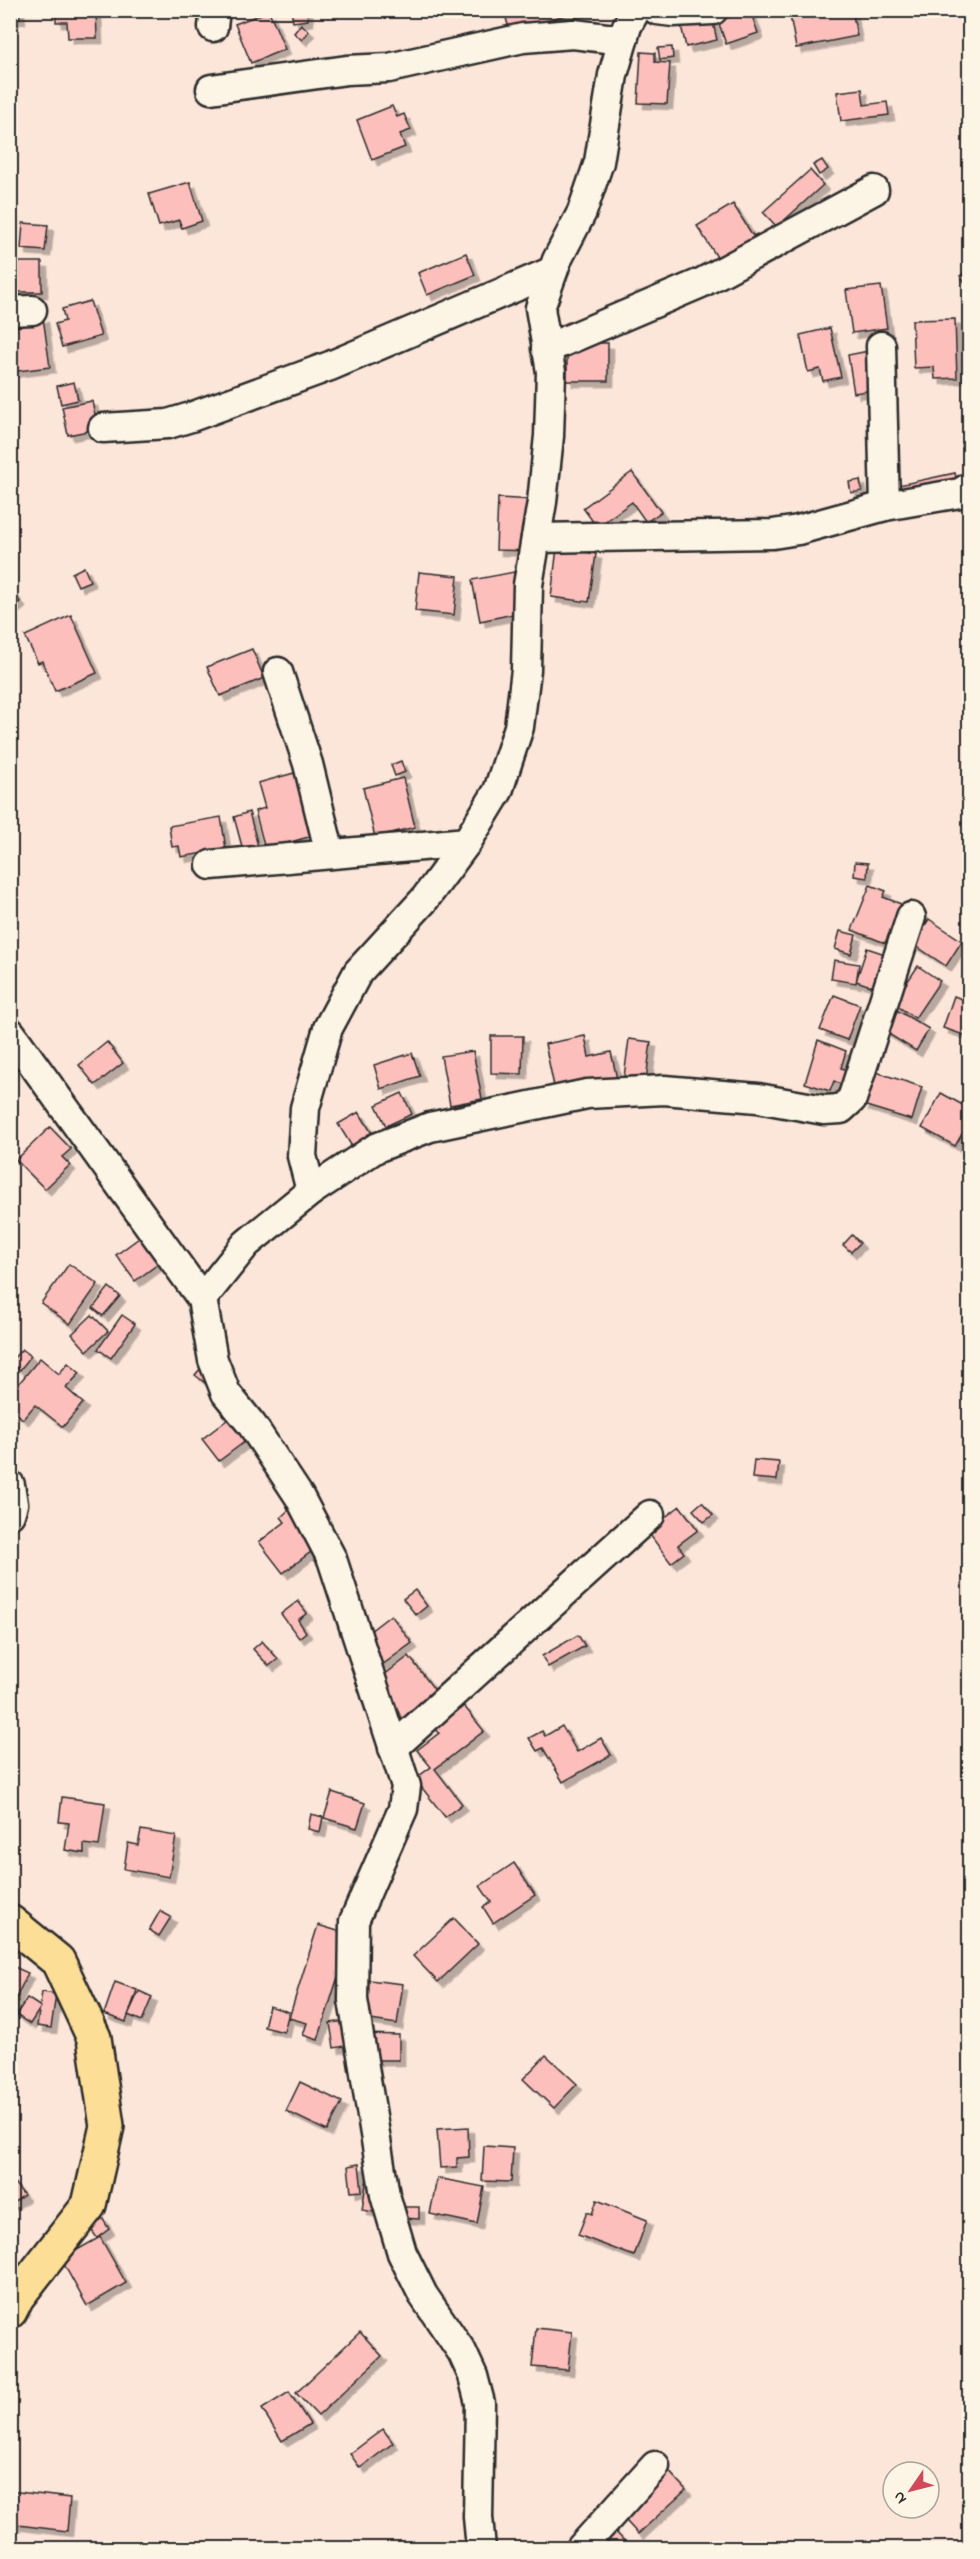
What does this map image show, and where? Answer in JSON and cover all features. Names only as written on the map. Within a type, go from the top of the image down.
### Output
[{"type":"main road","points":[[10,1922],[58,1960],[94,2037],[107,2126],[89,2205],[16,2297],[10,2311]]},
{"type":"street","points":[[311,1191],[302,1156],[305,1108],[328,1028],[358,972],[424,900],[467,842],[498,790],[519,727],[526,670],[528,585],[549,436],[551,372],[540,308],[553,271],[582,212],[599,162],[613,75],[627,26],[636,10]]},
{"type":"street","points":[[657,10],[673,12],[713,10]]},
{"type":"street","points":[[211,89],[347,70],[389,68],[523,38],[573,34],[623,40]]},
{"type":"street","points":[[546,349],[701,283],[874,190]]},
{"type":"street","points":[[102,428],[168,424],[191,417],[330,366],[553,271]]},
{"type":"street","points":[[881,346],[885,506]]},
{"type":"street","points":[[536,538],[773,534],[798,530],[885,506],[960,493],[969,487]]},
{"type":"street","points":[[279,672],[308,764],[330,854]]},
{"type":"street","points":[[211,865],[467,842]]},
{"type":"street","points":[[202,1299],[246,1244],[311,1191],[376,1148],[430,1126],[586,1094],[664,1090],[758,1098],[824,1110],[841,1109],[852,1099],[910,917]]},
{"type":"street","points":[[12,1036],[202,1299],[213,1360],[226,1393],[252,1425],[299,1496],[332,1559],[406,1786],[403,1809],[354,1920],[352,2000],[385,2194],[402,2253],[423,2295],[462,2352],[473,2376],[480,2403],[478,2517],[481,2548]]},
{"type":"street","points":[[10,1485],[13,1504],[10,1514]]},
{"type":"street","points":[[393,1748],[650,1515]]},
{"type":"street","points":[[581,2548],[656,2466]]},
{"type":"building","points":[[10,10],[19,10],[20,18],[10,20]]},
{"type":"building","points":[[56,10],[96,10],[97,38],[68,38],[67,22],[56,22]]},
{"type":"building","points":[[291,10],[307,10],[308,20],[293,22]]},
{"type":"building","points":[[507,10],[581,10],[510,32],[504,11]]},
{"type":"building","points":[[750,10],[758,33],[726,44],[718,21]]},
{"type":"building","points":[[789,10],[852,10],[857,36],[796,48]]},
{"type":"building","points":[[269,11],[285,49],[251,63],[235,24]]},
{"type":"building","points":[[711,14],[717,40],[686,47],[680,21]]},
{"type":"building","points":[[301,24],[309,31],[302,40],[294,33]]},
{"type":"building","points":[[672,47],[673,58],[660,60],[658,48]]},
{"type":"building","points":[[641,52],[655,53],[655,62],[670,63],[667,104],[638,103]]},
{"type":"building","points":[[862,89],[864,105],[887,102],[889,115],[841,121],[837,92]]},
{"type":"building","points":[[392,106],[397,117],[404,114],[411,130],[400,134],[405,147],[372,160],[357,120]]},
{"type":"building","points":[[822,160],[828,169],[819,175],[813,165]]},
{"type":"building","points":[[810,170],[823,185],[777,227],[763,212]]},
{"type":"building","points":[[190,182],[202,221],[182,228],[179,220],[159,226],[149,194]]},
{"type":"building","points":[[733,204],[753,236],[757,234],[763,244],[724,268],[697,226]]},
{"type":"building","points":[[23,223],[48,225],[45,251],[21,249]]},
{"type":"building","points":[[466,253],[475,275],[427,295],[418,273]]},
{"type":"building","points":[[10,262],[42,262],[42,292],[10,292]]},
{"type":"building","points":[[970,269],[970,289],[960,276]]},
{"type":"building","points":[[881,286],[887,328],[852,333],[846,290]]},
{"type":"building","points":[[90,301],[101,336],[62,347],[55,324],[65,321],[62,309]]},
{"type":"building","points":[[43,317],[50,367],[10,372],[10,321]]},
{"type":"building","points":[[955,319],[957,378],[935,379],[934,367],[914,368],[912,320]]},
{"type":"building","points":[[830,328],[841,377],[823,381],[820,369],[808,372],[800,335]]},
{"type":"building","points":[[567,343],[608,343],[608,381],[567,381]]},
{"type":"building","points":[[874,350],[880,389],[854,393],[848,355]]},
{"type":"building","points":[[74,382],[78,400],[61,404],[57,386]]},
{"type":"building","points":[[92,401],[98,429],[68,435],[62,407]]},
{"type":"building","points":[[632,472],[661,512],[646,522],[632,502],[597,527],[583,508]]},
{"type":"building","points":[[955,473],[958,485],[902,497],[899,485]]},
{"type":"building","points":[[860,480],[862,491],[851,493],[849,482]]},
{"type":"building","points":[[498,498],[534,500],[532,551],[496,550]]},
{"type":"building","points":[[557,548],[596,554],[589,602],[551,597]]},
{"type":"building","points":[[84,567],[90,581],[78,586],[72,573]]},
{"type":"building","points":[[419,572],[458,576],[454,615],[415,611]]},
{"type":"building","points":[[514,572],[523,612],[480,621],[472,580]]},
{"type":"building","points":[[14,593],[20,602],[10,610],[10,596]]},
{"type":"building","points":[[71,615],[97,673],[55,691],[42,661],[38,663],[25,636]]},
{"type":"building","points":[[252,649],[264,678],[220,696],[207,667]]},
{"type":"building","points":[[401,761],[405,772],[395,776],[391,765]]},
{"type":"building","points":[[305,770],[323,833],[265,849],[255,811],[265,808],[258,783]]},
{"type":"building","points":[[403,778],[415,827],[375,837],[363,788]]},
{"type":"building","points":[[249,812],[259,850],[244,854],[234,817]]},
{"type":"building","points":[[221,817],[226,849],[181,857],[179,846],[172,847],[169,826]]},
{"type":"building","points":[[855,862],[868,863],[867,878],[854,876]]},
{"type":"building","points":[[870,885],[886,891],[883,897],[901,904],[885,943],[852,930]]},
{"type":"building","points":[[929,919],[962,941],[946,966],[913,944]]},
{"type":"building","points":[[840,931],[856,935],[851,954],[835,949]]},
{"type":"building","points":[[867,948],[891,956],[880,989],[856,981]]},
{"type":"building","points":[[834,960],[859,964],[856,983],[831,979]]},
{"type":"building","points":[[918,966],[940,981],[915,1018],[893,1003]]},
{"type":"building","points":[[834,995],[860,1005],[847,1040],[820,1030]]},
{"type":"building","points":[[954,996],[970,1002],[970,1037],[943,1028]]},
{"type":"building","points":[[895,1009],[929,1029],[916,1051],[882,1030]]},
{"type":"building","points":[[491,1036],[523,1036],[522,1074],[491,1073]]},
{"type":"building","points":[[585,1036],[589,1057],[611,1052],[617,1079],[555,1091],[545,1044]]},
{"type":"building","points":[[629,1039],[651,1042],[646,1080],[624,1077]]},
{"type":"building","points":[[818,1040],[846,1051],[841,1068],[848,1070],[843,1085],[834,1081],[830,1091],[805,1083]]},
{"type":"building","points":[[107,1042],[123,1063],[95,1085],[79,1065]]},
{"type":"building","points":[[473,1051],[482,1099],[450,1105],[441,1056]]},
{"type":"building","points":[[412,1053],[420,1076],[381,1089],[374,1065]]},
{"type":"building","points":[[873,1071],[922,1087],[912,1120],[863,1105]]},
{"type":"building","points":[[402,1093],[412,1114],[386,1126],[376,1105]]},
{"type":"building","points":[[941,1093],[970,1109],[970,1120],[955,1146],[922,1128]]},
{"type":"building","points":[[359,1112],[376,1140],[356,1153],[338,1124]]},
{"type":"building","points":[[50,1127],[71,1149],[62,1157],[70,1165],[45,1189],[16,1160]]},
{"type":"building","points":[[150,1230],[169,1256],[135,1281],[116,1255]]},
{"type":"building","points":[[852,1235],[860,1243],[851,1252],[843,1245]]},
{"type":"building","points":[[69,1264],[98,1284],[70,1324],[41,1303]]},
{"type":"building","points":[[109,1287],[120,1296],[103,1316],[93,1308]]},
{"type":"building","points":[[92,1315],[108,1331],[87,1351],[72,1334]]},
{"type":"building","points":[[122,1315],[135,1324],[111,1358],[98,1349]]},
{"type":"building","points":[[22,1349],[31,1356],[20,1370],[10,1362]]},
{"type":"building","points":[[40,1358],[59,1374],[68,1363],[80,1373],[66,1388],[83,1403],[63,1427],[35,1405],[23,1419],[10,1409],[10,1394]]},
{"type":"building","points":[[207,1361],[215,1391],[195,1375]]},
{"type":"building","points":[[234,1403],[247,1440],[219,1461],[202,1439],[227,1420],[221,1413]]},
{"type":"building","points":[[754,1460],[779,1462],[777,1480],[752,1478]]},
{"type":"building","points":[[702,1502],[713,1515],[704,1522],[693,1510]]},
{"type":"building","points":[[680,1506],[698,1530],[678,1545],[684,1553],[671,1563],[647,1531]]},
{"type":"building","points":[[292,1507],[302,1519],[297,1523],[316,1548],[283,1573],[259,1542],[285,1522],[281,1517]]},
{"type":"building","points":[[415,1590],[427,1606],[416,1615],[403,1599]]},
{"type":"building","points":[[298,1601],[307,1613],[298,1620],[306,1632],[299,1638],[281,1614]]},
{"type":"building","points":[[391,1615],[412,1643],[382,1665],[361,1638]]},
{"type":"building","points":[[578,1635],[585,1646],[548,1667],[542,1656]]},
{"type":"building","points":[[262,1641],[278,1659],[269,1666],[253,1649]]},
{"type":"building","points":[[409,1656],[437,1693],[403,1719],[375,1682]]},
{"type":"building","points":[[464,1706],[484,1731],[435,1769],[462,1804],[445,1817],[415,1779],[431,1767],[417,1750],[439,1733],[432,1724],[442,1716],[445,1721]]},
{"type":"building","points":[[562,1726],[577,1752],[601,1738],[611,1755],[563,1782],[543,1748],[537,1751],[529,1738],[542,1731],[545,1736]]},
{"type":"building","points":[[332,1792],[365,1803],[357,1828],[324,1818]]},
{"type":"building","points":[[62,1797],[105,1803],[99,1846],[84,1844],[84,1853],[65,1850],[69,1823],[59,1822]]},
{"type":"building","points":[[311,1814],[323,1817],[320,1832],[308,1829]]},
{"type":"building","points":[[141,1830],[176,1836],[169,1877],[124,1869],[128,1843],[138,1845]]},
{"type":"building","points":[[514,1863],[535,1895],[493,1923],[483,1907],[491,1902],[480,1886]]},
{"type":"building","points":[[160,1911],[171,1917],[159,1936],[149,1930]]},
{"type":"building","points":[[454,1918],[478,1944],[438,1982],[413,1956]]},
{"type":"building","points":[[318,1925],[351,1935],[318,2040],[303,2035],[307,2023],[289,2018]]},
{"type":"building","points":[[10,1965],[28,1973],[13,2004],[10,2002]]},
{"type":"building","points":[[369,1980],[403,1984],[397,2024],[364,2019]]},
{"type":"building","points":[[115,1982],[137,1990],[126,2022],[104,2014]]},
{"type":"building","points":[[139,1991],[152,1997],[142,2021],[128,2015]]},
{"type":"building","points":[[42,1992],[56,1994],[51,2028],[37,2026]]},
{"type":"building","points":[[27,1998],[41,2007],[30,2024],[16,2015]]},
{"type":"building","points":[[269,2006],[289,2012],[284,2032],[264,2027]]},
{"type":"building","points":[[347,2021],[351,2045],[334,2048],[330,2023]]},
{"type":"building","points":[[366,2034],[399,2035],[399,2060],[366,2060]]},
{"type":"building","points":[[546,2055],[577,2084],[554,2108],[523,2079]]},
{"type":"building","points":[[300,2082],[342,2102],[327,2131],[286,2111]]},
{"type":"building","points":[[468,2127],[469,2157],[457,2158],[457,2167],[440,2168],[437,2129]]},
{"type":"building","points":[[484,2146],[513,2148],[511,2182],[482,2181]]},
{"type":"building","points":[[359,2164],[362,2191],[351,2192],[348,2166]]},
{"type":"building","points":[[369,2164],[380,2213],[362,2210]]},
{"type":"building","points":[[10,2178],[24,2195],[10,2205]]},
{"type":"building","points":[[437,2178],[484,2187],[477,2224],[430,2214]]},
{"type":"building","points":[[597,2200],[647,2220],[634,2256],[578,2235],[587,2212],[592,2214]]},
{"type":"building","points":[[404,2207],[419,2207],[419,2219],[403,2218]]},
{"type":"building","points":[[101,2216],[109,2229],[97,2238],[88,2225]]},
{"type":"building","points":[[100,2237],[126,2283],[87,2306],[61,2259]]},
{"type":"building","points":[[536,2328],[572,2332],[568,2370],[532,2367]]},
{"type":"building","points":[[360,2332],[382,2356],[318,2416],[296,2393]]},
{"type":"building","points":[[289,2392],[310,2424],[282,2441],[262,2409]]},
{"type":"building","points":[[383,2429],[393,2443],[360,2468],[350,2454]]},
{"type":"building","points":[[664,2466],[686,2490],[638,2534],[618,2512]]},
{"type":"building","points":[[10,2491],[70,2498],[67,2531],[10,2524]]},
{"type":"building","points":[[612,2528],[631,2548],[590,2548]]}]
